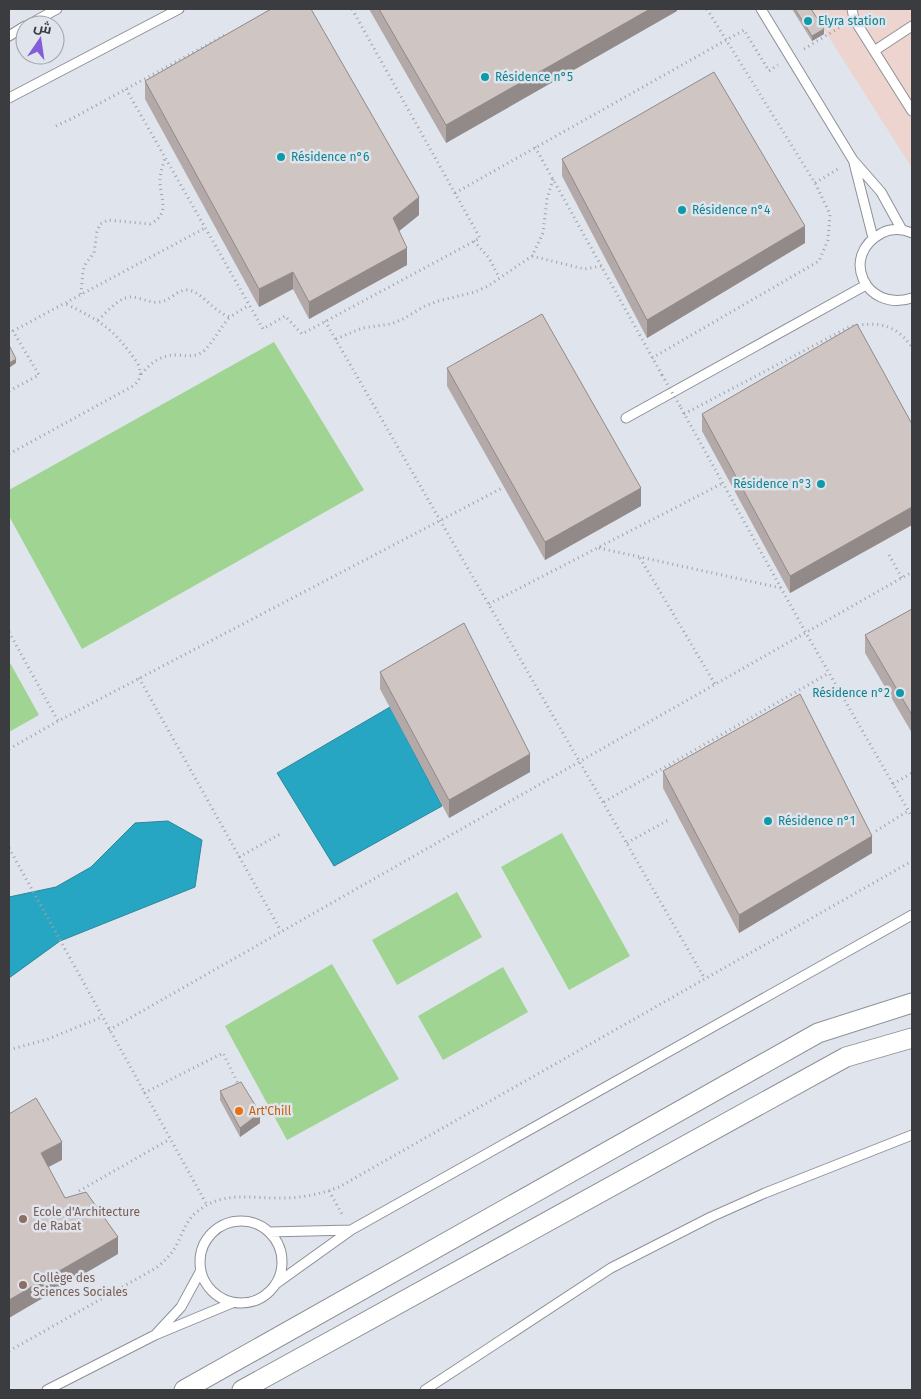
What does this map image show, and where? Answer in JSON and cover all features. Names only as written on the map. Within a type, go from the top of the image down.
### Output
[{"type":"street","points":[[184,1390],[818,1033],[912,1003]]},
{"type":"street","points":[[242,1390],[846,1057],[912,1038]]},
{"type":"lane","points":[[9,98],[179,9]]},
{"type":"lane","points":[[761,9],[853,160],[881,192],[909,231]]},
{"type":"lane","points":[[852,9],[854,19],[908,96],[912,112]]},
{"type":"lane","points":[[874,50],[912,26]]},
{"type":"lane","points":[[853,160],[873,238]]},
{"type":"lane","points":[[909,231],[887,230],[873,238],[865,247],[860,260],[861,273],[866,284],[875,294],[886,300],[899,301],[912,298]]},
{"type":"lane","points":[[626,418],[866,284]]},
{"type":"lane","points":[[47,1390],[155,1335],[232,1303],[245,1303],[257,1300],[268,1293],[277,1283],[351,1230],[912,914]]},
{"type":"lane","points":[[425,1390],[619,1264],[711,1217],[765,1193],[912,1135]]},
{"type":"lane","points":[[232,1303],[218,1297],[206,1286],[200,1272],[199,1259],[202,1246],[209,1234],[220,1226],[232,1221],[246,1221],[259,1224],[270,1232],[278,1243],[282,1256],[282,1270],[277,1283]]},
{"type":"lane","points":[[270,1232],[351,1230]]},
{"type":"lane","points":[[155,1335],[181,1307],[200,1272]]},
{"type":"path","points":[[126,89],[262,329],[285,316],[302,334],[480,238],[352,9]]},
{"type":"path","points":[[652,358],[819,261],[828,240],[830,214],[815,183],[707,9]]},
{"type":"path","points":[[56,126],[230,32]]},
{"type":"path","points":[[455,192],[727,41]]},
{"type":"path","points":[[535,147],[806,633],[912,818]]},
{"type":"path","points":[[81,294],[83,270],[94,253],[100,224],[108,220],[150,224],[160,218],[163,201],[160,179],[165,157]]},
{"type":"path","points":[[815,183],[853,160]]},
{"type":"path","points":[[336,339],[362,328],[391,324],[403,320],[425,306],[448,297],[475,292],[488,286],[532,256],[543,233],[547,199],[553,180]]},
{"type":"path","points":[[9,390],[39,375],[13,331],[205,228]]},
{"type":"path","points":[[474,241],[489,258],[499,278]]},
{"type":"path","points":[[532,256],[584,270],[602,266]]},
{"type":"path","points":[[98,320],[125,298],[135,297],[159,303],[166,301],[178,292],[188,290],[197,294],[219,312],[230,317]]},
{"type":"path","points":[[64,303],[98,320],[107,327],[124,343],[138,364],[141,374]]},
{"type":"path","points":[[9,454],[133,386],[137,383],[141,374],[156,360],[176,355],[194,356],[208,348],[218,331],[230,317],[249,305]]},
{"type":"path","points":[[325,321],[705,978]]},
{"type":"path","points":[[684,414],[849,327],[866,323],[884,325],[898,331],[912,347]]},
{"type":"path","points":[[489,604],[722,483]]},
{"type":"path","points":[[9,749],[139,678],[504,487]]},
{"type":"path","points":[[598,548],[781,588]]},
{"type":"path","points":[[889,555],[902,578]]},
{"type":"path","points":[[640,557],[715,684]]},
{"type":"path","points":[[109,1030],[579,760],[912,572]]},
{"type":"path","points":[[9,632],[58,721]]},
{"type":"path","points":[[604,802],[829,673]]},
{"type":"path","points":[[139,678],[281,931]]},
{"type":"path","points":[[893,784],[912,773]]},
{"type":"path","points":[[876,831],[908,811]]},
{"type":"path","points":[[627,843],[670,819]]},
{"type":"path","points":[[239,856],[282,833]]},
{"type":"path","points":[[9,848],[207,1205]]},
{"type":"path","points":[[9,1351],[156,1268],[172,1252],[188,1220],[207,1205],[233,1196],[297,1197],[329,1191],[338,1187],[912,861]]},
{"type":"path","points":[[9,1050],[40,1042],[102,1017]]},
{"type":"path","points":[[144,1093],[223,1053],[241,1091]]},
{"type":"path","points":[[79,1191],[170,1139]]},
{"type":"path","points":[[329,1191],[351,1230]]},
{"type":"shaded area","points":[[811,9],[912,9],[912,168]]},
{"type":"green space","points":[[274,342],[364,490],[82,649],[9,516],[9,490]]},
{"type":"green space","points":[[9,661],[39,715],[9,732]]},
{"type":"green space","points":[[562,833],[630,956],[569,990],[501,867]]},
{"type":"green space","points":[[457,892],[482,937],[397,985],[372,940]]},
{"type":"green space","points":[[332,964],[399,1079],[287,1140],[225,1026]]},
{"type":"green space","points":[[503,967],[528,1012],[443,1060],[418,1016]]},
{"type":"water","points":[[390,707],[442,806],[334,866],[277,773]]},
{"type":"water","points":[[168,821],[202,840],[195,887],[60,941],[9,978],[9,897],[56,887],[91,867],[135,823]]},
{"type":"building","name":"Résidence n°6","points":[[271,9],[311,9],[419,197],[393,218],[407,248],[309,302],[293,272],[259,289],[145,81]]},
{"type":"building","name":"Résidence n°5","points":[[379,9],[650,9],[446,125]]},
{"type":"building","name":"Elyra station","points":[[795,9],[811,9],[824,29],[812,36]]},
{"type":"building","name":"Résidence n°4","points":[[714,72],[805,226],[647,320],[562,159]]},
{"type":"building","points":[[542,314],[641,488],[545,542],[447,368]]},
{"type":"building","name":"Résidence n°3","points":[[857,324],[912,424],[912,507],[790,576],[702,414]]},
{"type":"building","points":[[9,345],[16,359],[9,363]]},
{"type":"building","name":"Résidence n°2","points":[[912,609],[912,715],[865,635]]},
{"type":"building","points":[[464,623],[530,754],[449,800],[380,672]]},
{"type":"building","name":"Résidence n°1","points":[[800,694],[872,836],[739,915],[663,771]]},
{"type":"building","name":"Art'Chill","points":[[241,1082],[260,1113],[240,1128],[220,1091]]},
{"type":"building","points":[[36,1098],[62,1142],[41,1153],[65,1198],[86,1192],[118,1237],[9,1300],[9,1114]]},
{"type":"place","name":"Elyra station","points":[[808,21]]},
{"type":"place","name":"Résidence n°5","points":[[485,77]]},
{"type":"place","name":"Résidence n°6","points":[[281,157]]},
{"type":"place","name":"Résidence n°4","points":[[682,210]]},
{"type":"place","name":"Résidence n°3","points":[[821,484]]},
{"type":"place","name":"Résidence n°2","points":[[900,693]]},
{"type":"place","name":"Résidence n°1","points":[[768,821]]},
{"type":"place","name":"Art'Chill","points":[[239,1111]]},
{"type":"place","name":"Ecole d'Architecture de Rabat","points":[[23,1219]]},
{"type":"place","name":"Collège des Sciences Sociales","points":[[23,1285]]}]
